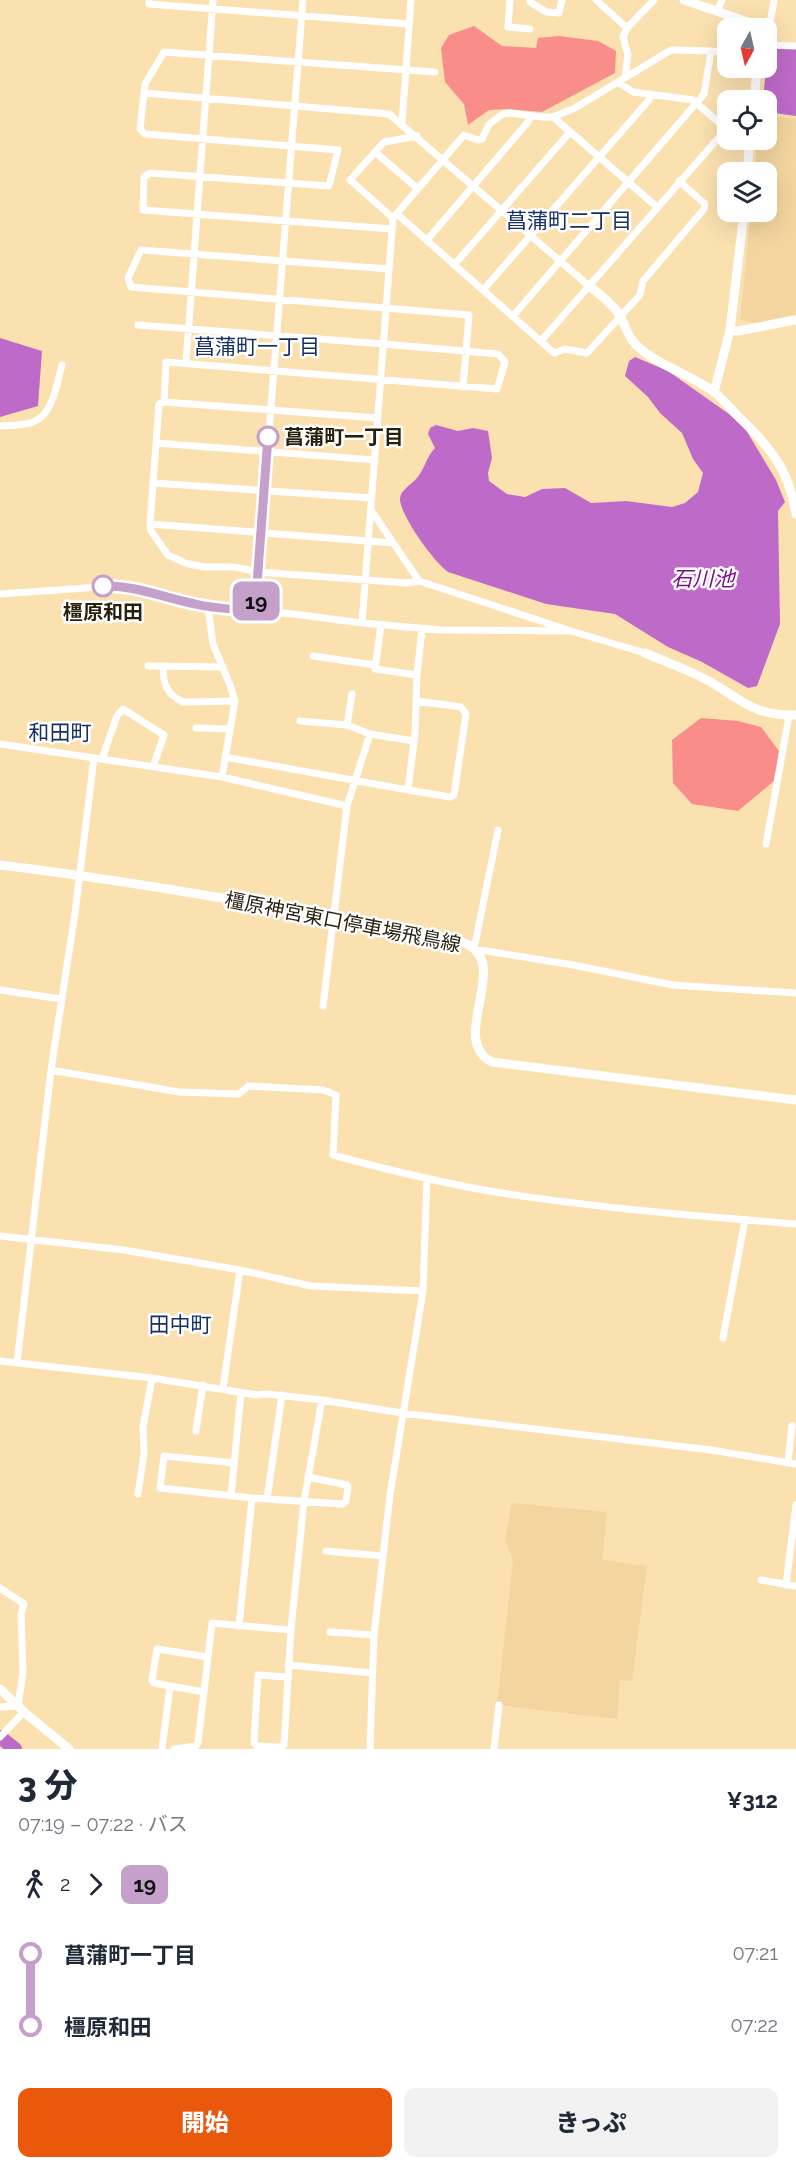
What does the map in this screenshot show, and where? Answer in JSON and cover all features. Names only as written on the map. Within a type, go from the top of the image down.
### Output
[{"type":"main road","points":[[684,0],[737,18]]},
{"type":"main road","points":[[714,392],[730,330],[743,222]]},
{"type":"main road","points":[[588,285],[620,316],[629,336],[644,352],[714,392],[761,438],[774,453],[783,470],[792,492],[796,514]]},
{"type":"main road","points":[[730,330],[738,331],[796,320]]},
{"type":"main road","points":[[645,653],[714,683],[740,702],[765,713],[793,715]]},
{"type":"main road","name":"橿原神宮東口停車場飛鳥線","points":[[0,865],[78,874],[462,942],[474,949],[482,959],[484,973],[475,1040],[480,1053],[492,1062],[796,1100]]},
{"type":"main road","points":[[0,1689],[21,1712],[69,1749]]},
{"type":"street","points":[[149,0],[149,4],[409,24]]},
{"type":"street","points":[[186,363],[213,0]]},
{"type":"street","points":[[255,611],[303,0]]},
{"type":"street","points":[[402,123],[411,0]]},
{"type":"street","points":[[510,0],[508,27],[530,29]]},
{"type":"street","points":[[530,0],[546,12],[559,13],[562,0]]},
{"type":"street","points":[[596,0],[627,28]]},
{"type":"street","points":[[625,76],[628,55],[624,37],[627,28],[654,0]]},
{"type":"street","points":[[717,12],[722,0]]},
{"type":"street","points":[[771,18],[774,0]]},
{"type":"street","points":[[777,45],[796,46]]},
{"type":"street","points":[[362,623],[392,229],[395,216],[464,135],[478,140],[482,139],[489,124],[503,114],[553,117],[575,108],[671,50],[717,52]]},
{"type":"street","points":[[513,316],[704,94],[711,51]]},
{"type":"street","points":[[392,229],[142,210],[144,177],[150,172],[329,186],[338,150],[145,134],[140,129],[145,84],[164,52],[435,72]]},
{"type":"street","points":[[619,82],[633,92],[693,100],[717,119]]},
{"type":"street","points":[[144,93],[389,114],[588,285]]},
{"type":"street","points":[[483,290],[649,100],[650,95]]},
{"type":"street","points":[[427,240],[528,122],[530,116]]},
{"type":"street","points":[[553,117],[657,207]]},
{"type":"street","points":[[454,265],[570,132]]},
{"type":"street","points":[[417,136],[384,142],[350,180],[427,240],[554,353],[565,349],[587,353],[640,295],[642,281],[704,209],[705,204],[679,181]]},
{"type":"street","points":[[541,341],[717,138]]},
{"type":"street","points":[[375,152],[418,189]]},
{"type":"street","points":[[389,269],[141,250],[128,278],[131,287],[469,315],[463,387]]},
{"type":"street","points":[[138,325],[466,350],[498,354],[505,362],[497,389],[166,362],[164,402]]},
{"type":"street","points":[[0,426],[33,422],[44,415],[55,393],[62,365]]},
{"type":"street","points":[[378,418],[164,402],[159,404],[151,531],[168,555],[204,567],[234,567],[259,572],[407,583],[419,581],[645,653]]},
{"type":"street","points":[[156,443],[375,460]]},
{"type":"street","points":[[153,483],[372,498]]},
{"type":"street","points":[[371,510],[419,581]]},
{"type":"street","points":[[150,524],[393,543]]},
{"type":"street","points":[[0,594],[114,586],[142,590],[208,607],[381,625],[422,629],[571,631]]},
{"type":"street","points":[[208,607],[213,644],[235,701],[222,777]]},
{"type":"street","points":[[381,625],[375,669],[417,675]]},
{"type":"street","points":[[408,790],[422,629]]},
{"type":"street","points":[[313,656],[375,665]]},
{"type":"street","points":[[148,666],[223,667]]},
{"type":"street","points":[[163,666],[163,682],[167,690],[183,702],[235,701]]},
{"type":"street","points":[[347,725],[352,694]]},
{"type":"street","points":[[225,757],[408,790],[454,795],[465,710],[461,707],[416,700]]},
{"type":"street","points":[[17,1363],[51,1070],[78,874],[98,759],[117,716],[123,709],[164,735],[153,767]]},
{"type":"street","points":[[766,844],[793,715]]},
{"type":"street","points":[[300,721],[347,725],[370,734],[414,741]]},
{"type":"street","points":[[196,728],[229,729]]},
{"type":"street","points":[[323,1006],[347,806],[370,734]]},
{"type":"street","points":[[0,744],[222,777],[347,806]]},
{"type":"street","points":[[498,830],[474,949],[573,965],[673,985],[796,993]]},
{"type":"street","points":[[0,990],[61,999]]},
{"type":"street","points":[[51,1070],[179,1092],[239,1094],[248,1086],[322,1090],[336,1095],[333,1155],[501,1193],[663,1214],[796,1224]]},
{"type":"street","points":[[370,1749],[374,1635],[402,1413],[423,1291],[428,1178]]},
{"type":"street","points":[[723,1338],[745,1220]]},
{"type":"street","points":[[0,1236],[124,1250],[240,1270],[311,1286],[423,1291]]},
{"type":"street","points":[[223,1388],[240,1270]]},
{"type":"street","points":[[0,1361],[152,1378],[223,1388],[241,1393],[282,1395],[402,1413],[711,1450],[796,1464]]},
{"type":"street","points":[[138,1494],[144,1454],[143,1427],[152,1378]]},
{"type":"street","points":[[196,1431],[203,1385]]},
{"type":"street","points":[[231,1496],[241,1393]]},
{"type":"street","points":[[267,1499],[282,1395]]},
{"type":"street","points":[[287,1677],[258,1675],[255,1743],[257,1746],[281,1747],[284,1744],[287,1677],[304,1501],[322,1400]]},
{"type":"street","points":[[788,1462],[792,1426]]},
{"type":"street","points":[[234,1463],[164,1456],[160,1488],[252,1498],[343,1504],[346,1502],[347,1485],[308,1477]]},
{"type":"street","points":[[239,1626],[252,1498]]},
{"type":"street","points":[[786,1585],[796,1505]]},
{"type":"street","points":[[326,1551],[383,1556]]},
{"type":"street","points":[[761,1580],[796,1586]]},
{"type":"street","points":[[0,1588],[24,1605],[21,1614],[23,1672],[21,1712],[0,1737]]},
{"type":"street","points":[[174,1749],[196,1746],[198,1743],[212,1623],[291,1630]]},
{"type":"street","points":[[330,1632],[374,1635]]},
{"type":"street","points":[[204,1692],[154,1683],[152,1680],[157,1649],[208,1657]]},
{"type":"street","points":[[288,1665],[372,1673]]},
{"type":"street","points":[[162,1749],[170,1686]]},
{"type":"street","points":[[494,1749],[499,1705]]},
{"type":"street","points":[[0,1707],[21,1712]]},
{"type":"shaded area","points":[[474,26],[502,46],[536,48],[538,38],[559,36],[598,41],[616,51],[615,73],[542,112],[489,110],[468,125],[464,104],[445,82],[441,48],[449,35]]},
{"type":"shaded area","points":[[777,117],[796,119],[796,314],[755,323],[740,320],[750,222],[777,222],[777,162],[756,162],[757,150],[777,150]]},
{"type":"shaded area","points":[[701,718],[738,721],[761,727],[779,751],[775,780],[738,811],[692,804],[673,783],[672,740]]},
{"type":"shaded area","points":[[512,1503],[607,1512],[602,1560],[647,1566],[632,1681],[620,1680],[617,1719],[497,1705],[513,1560],[505,1540]]},
{"type":"water","points":[[777,47],[796,48],[796,116],[777,113],[777,90],[764,90],[765,78],[777,78]]},
{"type":"water","points":[[0,338],[42,351],[38,406],[0,417]]},
{"type":"water","name":"石川池","points":[[635,357],[668,371],[729,414],[746,430],[776,480],[785,502],[778,511],[780,624],[757,686],[748,688],[702,662],[668,647],[615,614],[546,604],[448,572],[420,539],[402,508],[401,494],[419,475],[435,448],[428,434],[430,428],[436,425],[458,431],[473,428],[488,431],[492,458],[488,473],[489,481],[507,494],[525,497],[542,489],[565,488],[591,503],[626,501],[672,507],[685,503],[698,492],[703,473],[693,459],[682,433],[625,376],[629,361]]},
{"type":"waterway","points":[[0,1737],[15,1749]]},
{"type":"bus line","name":"19","points":[[103,586],[142,590],[208,607],[255,611],[268,437]]},
{"type":"place","name":"菖蒲町一丁目","points":[[268,437]]},
{"type":"place","name":"橿原和田","points":[[103,586]]},
{"type":"district","name":"菖蒲町二丁目","points":[[569,221]]},
{"type":"district","name":"菖蒲町一丁目","points":[[257,347]]},
{"type":"district","name":"和田町","points":[[60,733]]},
{"type":"district","name":"田中町","points":[[180,1325]]}]
